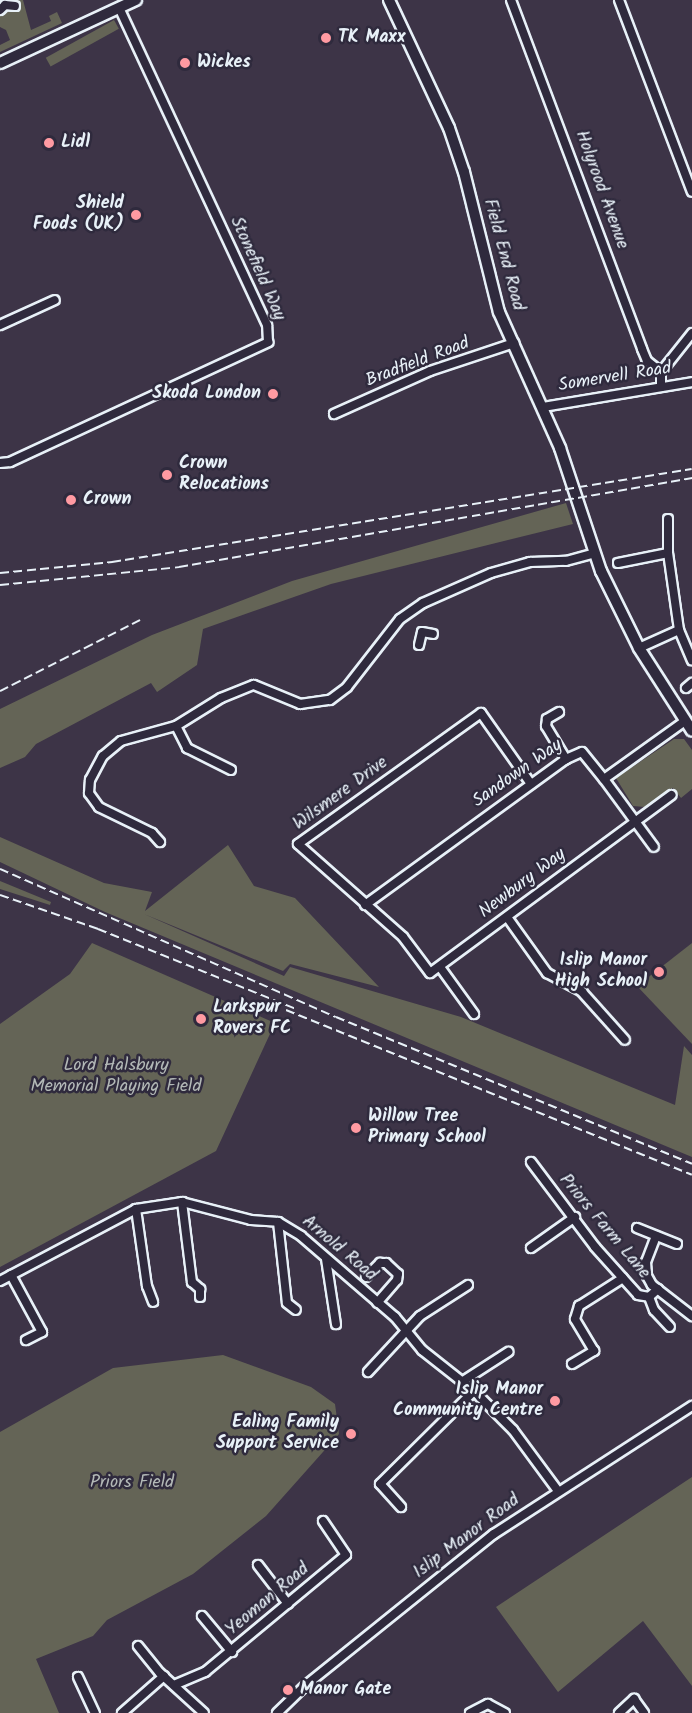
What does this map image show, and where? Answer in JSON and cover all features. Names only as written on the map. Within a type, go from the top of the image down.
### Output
[{"type":"street","points":[[0,63],[136,0]]},
{"type":"street","name":"Field End Road","points":[[388,0],[448,128],[464,172],[498,312],[543,407],[595,553],[639,648],[692,730]]},
{"type":"street","name":"Holyrood Avenue","points":[[511,0],[642,349],[647,361],[661,372]]},
{"type":"street","points":[[619,0],[692,192]]},
{"type":"street","points":[[2,5],[15,6]]},
{"type":"street","name":"Stonefield Way","points":[[0,463],[10,462],[268,342],[267,325],[119,8]]},
{"type":"street","points":[[0,325],[55,300]]},
{"type":"street","points":[[661,387],[661,372],[692,333]]},
{"type":"street","name":"Bradfield Road","points":[[334,414],[430,371],[514,343]]},
{"type":"street","name":"Somervell Road","points":[[543,407],[692,382]]},
{"type":"street","points":[[668,519],[668,553],[679,630],[692,660]]},
{"type":"street","points":[[160,842],[152,833],[99,807],[89,793],[90,780],[102,756],[121,741],[176,726],[221,698],[254,685],[300,704],[330,700],[354,680],[400,619],[423,603],[491,573],[530,562],[566,561],[595,553]]},
{"type":"street","points":[[618,563],[668,553]]},
{"type":"street","points":[[639,648],[679,630]]},
{"type":"street","points":[[419,645],[422,632],[433,634]]},
{"type":"street","points":[[560,712],[547,719],[546,726],[566,759]]},
{"type":"street","name":"Wilsmere Drive","points":[[430,973],[403,937],[298,844],[481,713],[531,784]]},
{"type":"street","points":[[654,847],[604,780],[685,721]]},
{"type":"street","points":[[176,726],[187,748],[231,770]]},
{"type":"street","name":"Sandown Way","points":[[365,905],[566,759],[582,753],[604,780]]},
{"type":"street","name":"Newbury Way","points":[[430,973],[671,795]]},
{"type":"street","points":[[507,917],[547,973],[582,992],[625,1040]]},
{"type":"street","points":[[440,967],[474,1014]]},
{"type":"street","name":"Priors Farm Lane","points":[[531,1162],[638,1295],[649,1297],[658,1289]]},
{"type":"street","points":[[182,1202],[192,1282],[200,1289],[201,1297]]},
{"type":"street","name":"Arnold Road","points":[[0,1281],[136,1209],[182,1202],[251,1220],[278,1222],[326,1258],[408,1329],[422,1350],[474,1391],[513,1430],[558,1491]]},
{"type":"street","points":[[136,1209],[147,1286],[153,1302]]},
{"type":"street","points":[[531,1248],[575,1217]]},
{"type":"street","points":[[278,1222],[287,1303],[296,1310]]},
{"type":"street","points":[[637,1228],[677,1244]]},
{"type":"street","points":[[656,1236],[646,1269],[649,1281],[692,1316]]},
{"type":"street","points":[[326,1258],[336,1324]]},
{"type":"street","points":[[366,1277],[380,1263],[386,1263],[398,1274],[397,1280],[377,1303]]},
{"type":"street","points":[[11,1275],[42,1332],[27,1340]]},
{"type":"street","points":[[572,1364],[594,1351],[575,1319],[579,1306],[623,1278]]},
{"type":"street","points":[[368,1372],[420,1316],[468,1285]]},
{"type":"street","points":[[649,1297],[654,1310],[670,1327]]},
{"type":"street","points":[[464,1382],[508,1353]]},
{"type":"street","points":[[401,1507],[381,1484],[474,1391]]},
{"type":"street","name":"Islip Manor Road","points":[[277,1713],[306,1685],[494,1534],[692,1406]]},
{"type":"street","name":"Yeoman Road","points":[[174,1685],[205,1672],[232,1652],[346,1555],[323,1521]]},
{"type":"street","points":[[258,1565],[288,1604]]},
{"type":"street","points":[[202,1616],[232,1652]]},
{"type":"street","points":[[138,1646],[164,1676],[204,1713]]},
{"type":"street","points":[[122,1713],[164,1676]]},
{"type":"street","points":[[78,1677],[94,1713]]},
{"type":"street","points":[[620,1713],[634,1699],[644,1713]]},
{"type":"street","points":[[470,1713],[488,1704],[505,1713]]},
{"type":"green space","points":[[7,0],[23,0],[31,30],[51,21],[49,16],[57,12],[62,23],[0,52],[0,45],[10,40],[6,30],[0,27],[0,14],[14,9],[15,1]]},
{"type":"green space","points":[[114,20],[119,29],[51,67],[46,58]]},
{"type":"green space","points":[[566,503],[573,524],[331,584],[203,629],[197,665],[157,692],[151,683],[36,744],[25,757],[0,768],[0,709],[152,635],[292,581]]},
{"type":"green space","points":[[674,739],[684,739],[692,750],[692,789],[681,798],[673,788],[645,807],[633,806],[616,778]]},
{"type":"green space","points":[[0,837],[104,883],[152,892],[145,911],[228,845],[254,886],[295,898],[379,987],[290,964],[283,971],[144,914],[284,976],[290,967],[461,1017],[675,1105],[684,1046],[692,1055],[692,1157],[105,912],[0,862]]},
{"type":"green space","points":[[0,881],[51,902],[50,905],[0,889]]},
{"type":"green space","name":"Lord Halsbury Memorial Playing Field","points":[[92,943],[275,1023],[216,1151],[0,1267],[0,1024],[70,974]]},
{"type":"green space","points":[[692,943],[692,1044],[637,986]]},
{"type":"green space","name":"Priors Field","points":[[223,1355],[311,1387],[335,1404],[339,1434],[266,1516],[193,1574],[107,1620],[93,1636],[36,1659],[59,1713],[0,1713],[0,1432],[113,1368]]},
{"type":"green space","points":[[692,1477],[692,1686],[643,1621],[558,1692],[496,1607]]},
{"type":"railway","points":[[0,573],[112,562],[692,469]]},
{"type":"railway","points":[[0,585],[179,567],[692,478]]},
{"type":"railway","points":[[0,691],[142,619]]},
{"type":"railway","points":[[0,869],[336,1017],[692,1164]]},
{"type":"railway","points":[[0,895],[98,929],[296,1009]]},
{"type":"railway","points":[[286,1010],[692,1175]]},
{"type":"place","name":"TK Maxx","points":[[326,38]]},
{"type":"place","name":"Wickes","points":[[185,63]]},
{"type":"place","name":"Lidl","points":[[49,143]]},
{"type":"place","name":"Shield Foods (UK)","points":[[136,215]]},
{"type":"place","name":"Skoda London","points":[[273,394]]},
{"type":"place","name":"Crown Relocations","points":[[167,475]]},
{"type":"place","name":"Crown","points":[[71,500]]},
{"type":"place","name":"Islip Manor High School","points":[[659,972]]},
{"type":"place","name":"Larkspur Rovers FC","points":[[201,1019]]},
{"type":"place","name":"Willow Tree Primary School","points":[[356,1128]]},
{"type":"place","name":"Islip Manor Community Centre","points":[[555,1401]]},
{"type":"place","name":"Ealing Family Support Service","points":[[351,1434]]},
{"type":"place","name":"Manor Gate","points":[[288,1690]]}]
